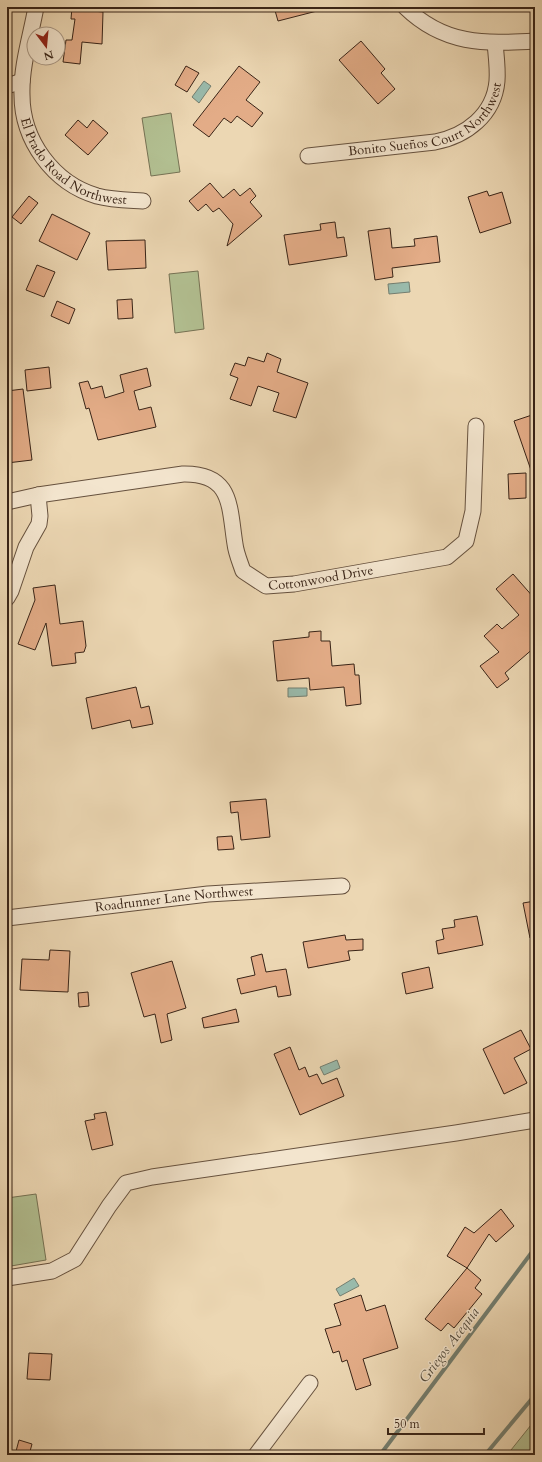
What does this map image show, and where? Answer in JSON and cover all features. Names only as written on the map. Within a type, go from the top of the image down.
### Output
[{"type":"street","name":"El Prado Road Northwest","points":[[36,7],[22,81],[23,109],[27,126],[40,154],[65,180],[97,196],[117,200],[142,201]]},
{"type":"street","points":[[404,7],[427,24],[449,35],[476,42],[495,43],[535,41]]},
{"type":"street","name":"Bonito Sueños Court Northwest","points":[[308,156],[435,142],[449,139],[461,134],[473,126],[485,113],[494,94],[497,81],[495,43]]},
{"type":"street","points":[[7,86],[22,81]]},
{"type":"street","name":"Cottonwood Drive","points":[[7,502],[38,495],[183,474],[205,476],[217,483],[228,498],[232,511],[235,546],[243,571],[266,586],[294,584],[447,557],[466,541],[473,511],[476,426]]},
{"type":"street","points":[[7,598],[11,591],[26,547],[39,524],[40,516],[38,495]]},
{"type":"street","name":"Roadrunner Lane Northwest","points":[[7,918],[208,894],[342,886]]},
{"type":"street","points":[[7,1278],[52,1271],[75,1258],[108,1206],[126,1183],[152,1177],[456,1133],[535,1120]]},
{"type":"street","points":[[256,1455],[310,1383]]},
{"type":"green space","points":[[171,113],[180,172],[151,176],[142,118]]},
{"type":"green space","points":[[198,271],[204,329],[175,333],[169,274]]},
{"type":"green space","points":[[36,1194],[46,1260],[11,1266],[7,1240],[7,1198]]},
{"type":"green space","points":[[535,1420],[535,1455],[507,1455]]},
{"type":"shaded area","points":[[204,81],[211,86],[199,103],[192,97]]},
{"type":"shaded area","points":[[409,282],[410,292],[389,294],[388,284]]},
{"type":"shaded area","points":[[288,688],[307,688],[307,696],[288,697]]},
{"type":"shaded area","points":[[337,1060],[340,1068],[324,1075],[320,1067]]},
{"type":"shaded area","points":[[354,1278],[359,1286],[340,1296],[336,1289]]},
{"type":"building","points":[[72,7],[93,7],[93,11],[103,12],[102,44],[82,42],[80,64],[66,62],[66,40],[72,40],[75,19],[71,19]]},
{"type":"building","points":[[274,7],[317,7],[317,11],[278,21]]},
{"type":"building","points":[[361,41],[385,69],[381,73],[395,89],[378,104],[339,60]]},
{"type":"building","points":[[186,66],[199,73],[187,92],[175,85]]},
{"type":"building","points":[[239,66],[260,82],[246,100],[263,113],[252,127],[237,116],[231,123],[224,118],[209,137],[193,125]]},
{"type":"building","points":[[78,120],[87,128],[93,120],[108,133],[88,155],[65,135]]},
{"type":"building","points":[[210,183],[223,198],[234,189],[240,196],[250,188],[256,196],[250,202],[262,216],[227,246],[233,224],[219,208],[213,212],[206,204],[198,211],[189,201]]},
{"type":"building","points":[[487,191],[489,196],[502,192],[511,223],[480,233],[468,197]]},
{"type":"building","points":[[29,196],[38,203],[21,224],[12,217]]},
{"type":"building","points":[[52,214],[90,233],[77,260],[39,241]]},
{"type":"building","points":[[335,222],[337,238],[344,237],[347,256],[289,265],[284,235],[321,230],[320,224]]},
{"type":"building","points":[[390,228],[392,248],[415,246],[414,239],[437,236],[440,262],[392,268],[393,277],[375,280],[368,231]]},
{"type":"building","points":[[145,240],[146,268],[108,270],[106,241]]},
{"type":"building","points":[[37,265],[55,272],[44,297],[26,290]]},
{"type":"building","points":[[132,299],[133,318],[118,319],[117,300]]},
{"type":"building","points":[[57,301],[75,309],[69,324],[51,316]]},
{"type":"building","points":[[267,353],[281,359],[277,372],[308,383],[296,418],[273,411],[279,393],[258,386],[251,406],[230,399],[238,378],[230,375],[235,363],[245,366],[248,357],[264,362]]},
{"type":"building","points":[[49,367],[51,388],[27,391],[25,370]]},
{"type":"building","points":[[147,368],[151,386],[134,391],[139,410],[151,407],[156,427],[98,440],[89,408],[86,409],[79,383],[88,381],[91,389],[102,386],[105,398],[124,392],[120,375]]},
{"type":"building","points":[[23,389],[32,460],[7,463],[7,391]]},
{"type":"building","points":[[535,414],[535,476],[533,476],[514,421]]},
{"type":"building","points":[[526,473],[526,498],[509,499],[508,474]]},
{"type":"building","points":[[513,574],[535,599],[535,647],[505,673],[509,679],[497,688],[480,666],[499,652],[484,636],[497,624],[502,629],[519,615],[496,589]]},
{"type":"building","points":[[55,585],[60,624],[83,621],[86,646],[84,652],[75,653],[76,663],[52,666],[46,623],[35,650],[18,644],[35,600],[33,588]]},
{"type":"building","points":[[321,631],[321,641],[330,641],[332,666],[354,664],[355,675],[359,675],[361,704],[346,706],[344,687],[310,690],[309,678],[277,681],[273,641],[309,637],[309,632]]},
{"type":"building","points":[[136,687],[141,708],[149,706],[153,724],[132,728],[130,720],[92,729],[86,698]]},
{"type":"building","points":[[266,799],[270,837],[241,840],[238,812],[231,813],[230,802]]},
{"type":"building","points":[[232,836],[234,849],[218,850],[217,837]]},
{"type":"building","points":[[535,901],[535,938],[530,938],[523,903]]},
{"type":"building","points":[[477,916],[483,945],[438,954],[436,941],[444,939],[442,929],[455,927],[454,920]]},
{"type":"building","points":[[345,935],[346,940],[363,939],[363,950],[348,951],[350,960],[308,968],[303,942]]},
{"type":"building","points":[[50,950],[70,951],[68,992],[20,990],[22,959],[49,960]]},
{"type":"building","points":[[262,954],[266,972],[286,969],[291,995],[278,997],[276,986],[241,994],[237,979],[255,975],[251,957]]},
{"type":"building","points":[[172,961],[186,1008],[167,1014],[172,1040],[161,1043],[155,1014],[144,1017],[131,973]]},
{"type":"building","points":[[429,967],[433,988],[406,994],[402,973]]},
{"type":"building","points":[[88,992],[89,1006],[79,1007],[78,993]]},
{"type":"building","points":[[236,1009],[239,1022],[204,1028],[202,1018]]},
{"type":"building","points":[[521,1030],[531,1049],[514,1058],[527,1083],[504,1094],[483,1049]]},
{"type":"building","points":[[290,1047],[299,1070],[305,1067],[309,1077],[317,1074],[322,1084],[337,1078],[344,1096],[300,1115],[274,1054]]},
{"type":"building","points":[[106,1112],[113,1145],[92,1150],[85,1121],[95,1119],[94,1114]]},
{"type":"building","points":[[501,1209],[514,1226],[496,1242],[489,1234],[467,1268],[447,1256],[465,1227],[474,1233]]},
{"type":"building","points":[[467,1268],[481,1280],[475,1288],[482,1294],[454,1328],[448,1323],[441,1331],[425,1319]]},
{"type":"building","points":[[361,1295],[366,1311],[385,1305],[398,1348],[363,1359],[371,1385],[356,1390],[347,1360],[342,1362],[339,1351],[333,1353],[325,1329],[341,1325],[334,1304]]},
{"type":"building","points":[[29,1353],[52,1354],[50,1380],[27,1379]]},
{"type":"building","points":[[19,1440],[32,1444],[29,1455],[15,1455]]},
{"type":"waterway","name":"Griegos Acequia","points":[[380,1455],[535,1248]]},
{"type":"waterway","points":[[485,1455],[535,1395]]}]
